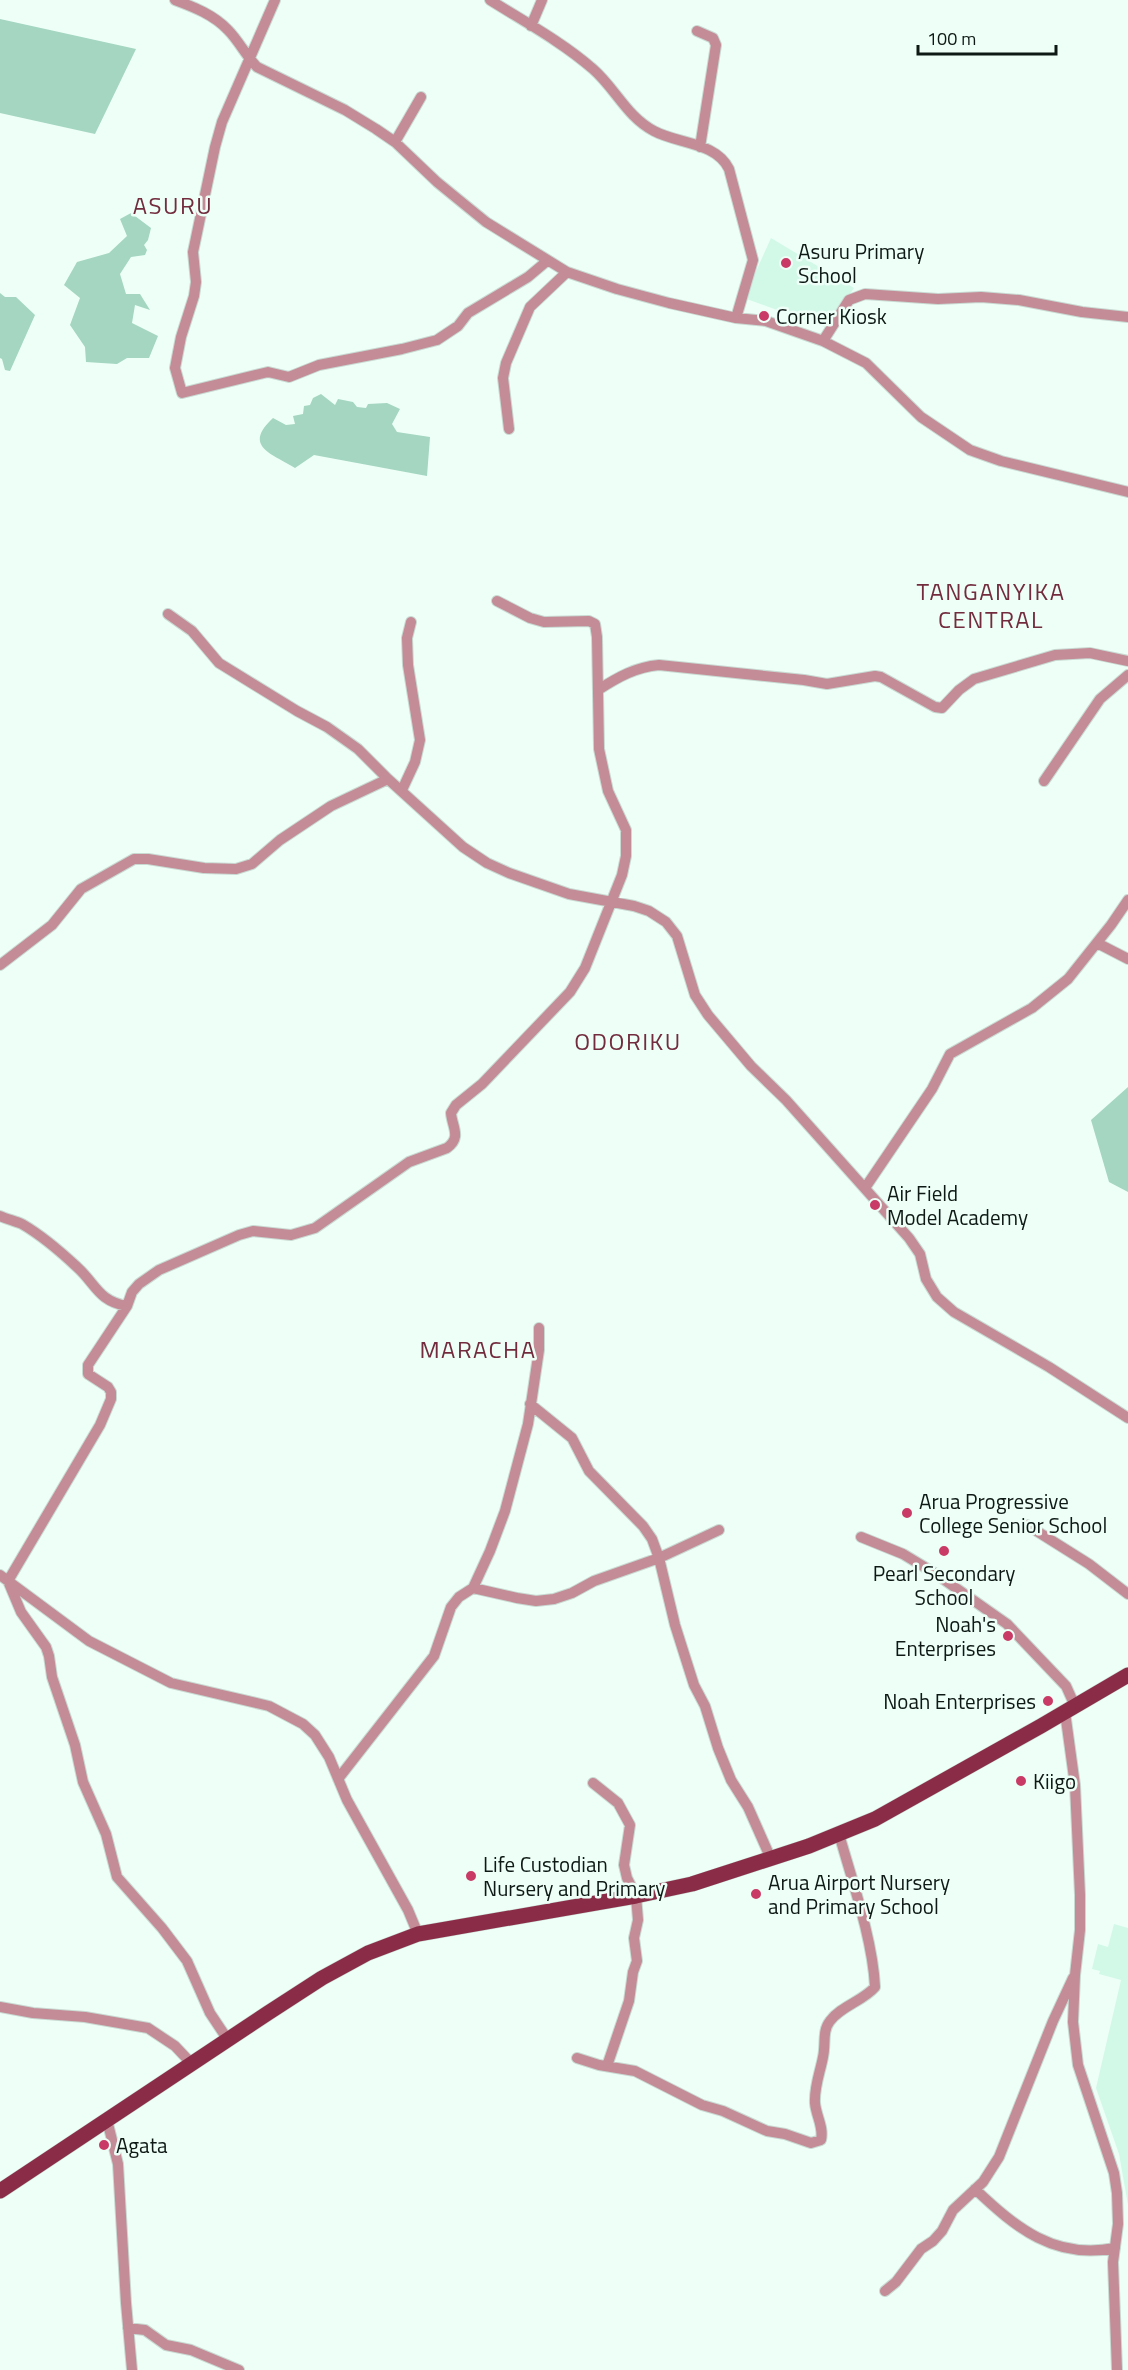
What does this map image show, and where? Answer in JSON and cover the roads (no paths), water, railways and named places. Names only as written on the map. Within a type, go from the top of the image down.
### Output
[{"type":"main road","points":[[0,2191],[347,1963],[418,1934],[636,1896],[692,1884],[771,1859],[874,1819],[1128,1675]]},
{"type":"street","points":[[175,0],[220,21],[248,58],[268,74],[345,110],[395,142],[437,182],[486,222],[567,272],[617,289],[736,318],[774,323],[823,341],[866,363],[921,417],[970,450],[1001,461],[1128,492]]},
{"type":"street","points":[[275,0],[222,122],[194,252],[196,282],[194,296],[181,337],[175,368],[182,393],[268,372],[289,377],[319,365],[437,340],[458,326],[468,313],[528,277],[547,261]]},
{"type":"street","points":[[490,0],[594,70],[622,104],[652,130],[716,153],[725,160],[752,252],[752,267],[736,318]]},
{"type":"street","points":[[531,26],[542,0]]},
{"type":"street","points":[[697,31],[713,38],[716,45],[700,147]]},
{"type":"street","points":[[395,142],[420,97]]},
{"type":"street","points":[[509,429],[503,378],[506,363],[530,307],[567,272]]},
{"type":"street","points":[[823,341],[849,300],[865,294],[938,299],[981,297],[1019,300],[1082,312],[1128,317]]},
{"type":"street","points":[[4,1578],[73,1472],[108,1406],[111,1392],[87,1370],[91,1360],[127,1306],[134,1288],[159,1270],[239,1235],[253,1231],[291,1235],[315,1228],[409,1162],[452,1145],[457,1135],[452,1119],[454,1108],[482,1084],[570,992],[585,968],[622,875],[627,840],[626,830],[608,790],[601,764],[597,637],[593,622],[544,622],[530,618],[497,601]]},
{"type":"street","points":[[168,614],[192,631],[219,663],[327,727],[358,749],[463,847],[487,863],[542,886],[650,911],[666,922],[677,936],[695,995],[708,1015],[751,1066],[786,1100],[909,1238],[920,1254],[926,1279],[937,1297],[954,1312],[1049,1367],[1128,1418]]},
{"type":"street","points":[[402,790],[415,762],[420,740],[408,665],[407,638],[411,622]]},
{"type":"street","points":[[598,690],[629,672],[659,665],[804,680],[818,684],[875,676],[887,679],[935,707],[942,708],[959,690],[974,679],[1055,655],[1090,653],[1128,662]]},
{"type":"street","points":[[1044,781],[1100,699],[1128,675]]},
{"type":"street","points":[[0,965],[52,925],[81,889],[134,859],[204,868],[236,869],[252,864],[280,840],[331,806],[388,779]]},
{"type":"street","points":[[865,1188],[932,1089],[950,1054],[1032,1008],[1068,979],[1128,900]]},
{"type":"street","points":[[1097,943],[1128,959]]},
{"type":"street","points":[[0,1216],[24,1225],[79,1268],[101,1296],[110,1302],[127,1306]]},
{"type":"street","points":[[339,1779],[434,1656],[451,1607],[459,1597],[473,1588],[490,1551],[505,1511],[528,1424],[539,1350],[539,1328]]},
{"type":"street","points":[[530,1404],[572,1438],[589,1471],[643,1526],[652,1539],[694,1685],[705,1706],[718,1749],[731,1780],[748,1807],[771,1859]]},
{"type":"street","points":[[1027,1525],[1089,1564],[1128,1594]]},
{"type":"street","points":[[473,1588],[536,1601],[554,1599],[572,1593],[594,1581],[659,1558],[719,1530]]},
{"type":"street","points":[[861,1537],[903,1554],[936,1574],[1007,1624],[1066,1686],[1076,1785],[1080,1895],[1080,1930],[1074,1975],[1073,2022],[1078,2065],[1114,2173],[1118,2193],[1118,2224],[1113,2262],[1118,2370]]},
{"type":"street","points":[[4,1578],[89,1641],[171,1683],[269,1706],[293,1718],[315,1735],[329,1757],[346,1800],[408,1910],[418,1934]]},
{"type":"street","points":[[4,1578],[21,1612],[46,1647],[52,1677],[75,1745],[83,1782],[106,1834],[117,1877],[162,1928],[187,1961],[210,2013],[228,2040]]},
{"type":"street","points":[[593,1783],[618,1803],[630,1825],[624,1865],[636,1896],[638,1920],[634,1938],[637,1960],[629,2001],[607,2066]]},
{"type":"street","points":[[577,2058],[641,2074],[702,2105],[723,2111],[762,2130],[785,2134],[811,2143],[820,2140],[821,2126],[818,2121],[815,2099],[823,2057],[825,2029],[832,2018],[875,1988],[875,1974],[865,1930],[838,1834]]},
{"type":"street","points":[[885,2291],[896,2282],[921,2248],[933,2241],[942,2231],[953,2210],[982,2182],[1002,2152],[1053,2021],[1074,1975]]},
{"type":"street","points":[[0,2007],[33,2013],[85,2017],[148,2028],[175,2046],[192,2064]]},
{"type":"street","points":[[107,2120],[118,2164],[132,2370]]},
{"type":"street","points":[[975,2189],[1009,2221],[1045,2242],[1068,2249],[1093,2251],[1115,2248]]},
{"type":"street","points":[[128,2328],[145,2330],[166,2345],[191,2349],[239,2370]]},
{"type":"place","name":"Asuru Primary School","points":[[786,263]]},
{"type":"place","name":"Corner Kiosk","points":[[764,316]]},
{"type":"place","name":"Air Field Model Academy","points":[[875,1205]]},
{"type":"place","name":"Arua Progressive College Senior School","points":[[907,1513]]},
{"type":"place","name":"Pearl Secondary School","points":[[944,1551]]},
{"type":"place","name":"Noah's Enterprises","points":[[1008,1636]]},
{"type":"place","name":"Noah Enterprises","points":[[1048,1701]]},
{"type":"place","name":"Kiigo","points":[[1021,1781]]},
{"type":"place","name":"Life Custodian Nursery and Primary","points":[[471,1876]]},
{"type":"place","name":"Arua Airport Nursery and Primary School","points":[[756,1894]]},
{"type":"place","name":"Agata","points":[[104,2145]]},
{"type":"district","name":"ASURU","points":[[173,205]]},
{"type":"district","name":"TANGANYIKA CENTRAL","points":[[991,605]]},
{"type":"district","name":"ODORIKU","points":[[628,1041]]},
{"type":"district","name":"MARACHA","points":[[478,1349]]}]
